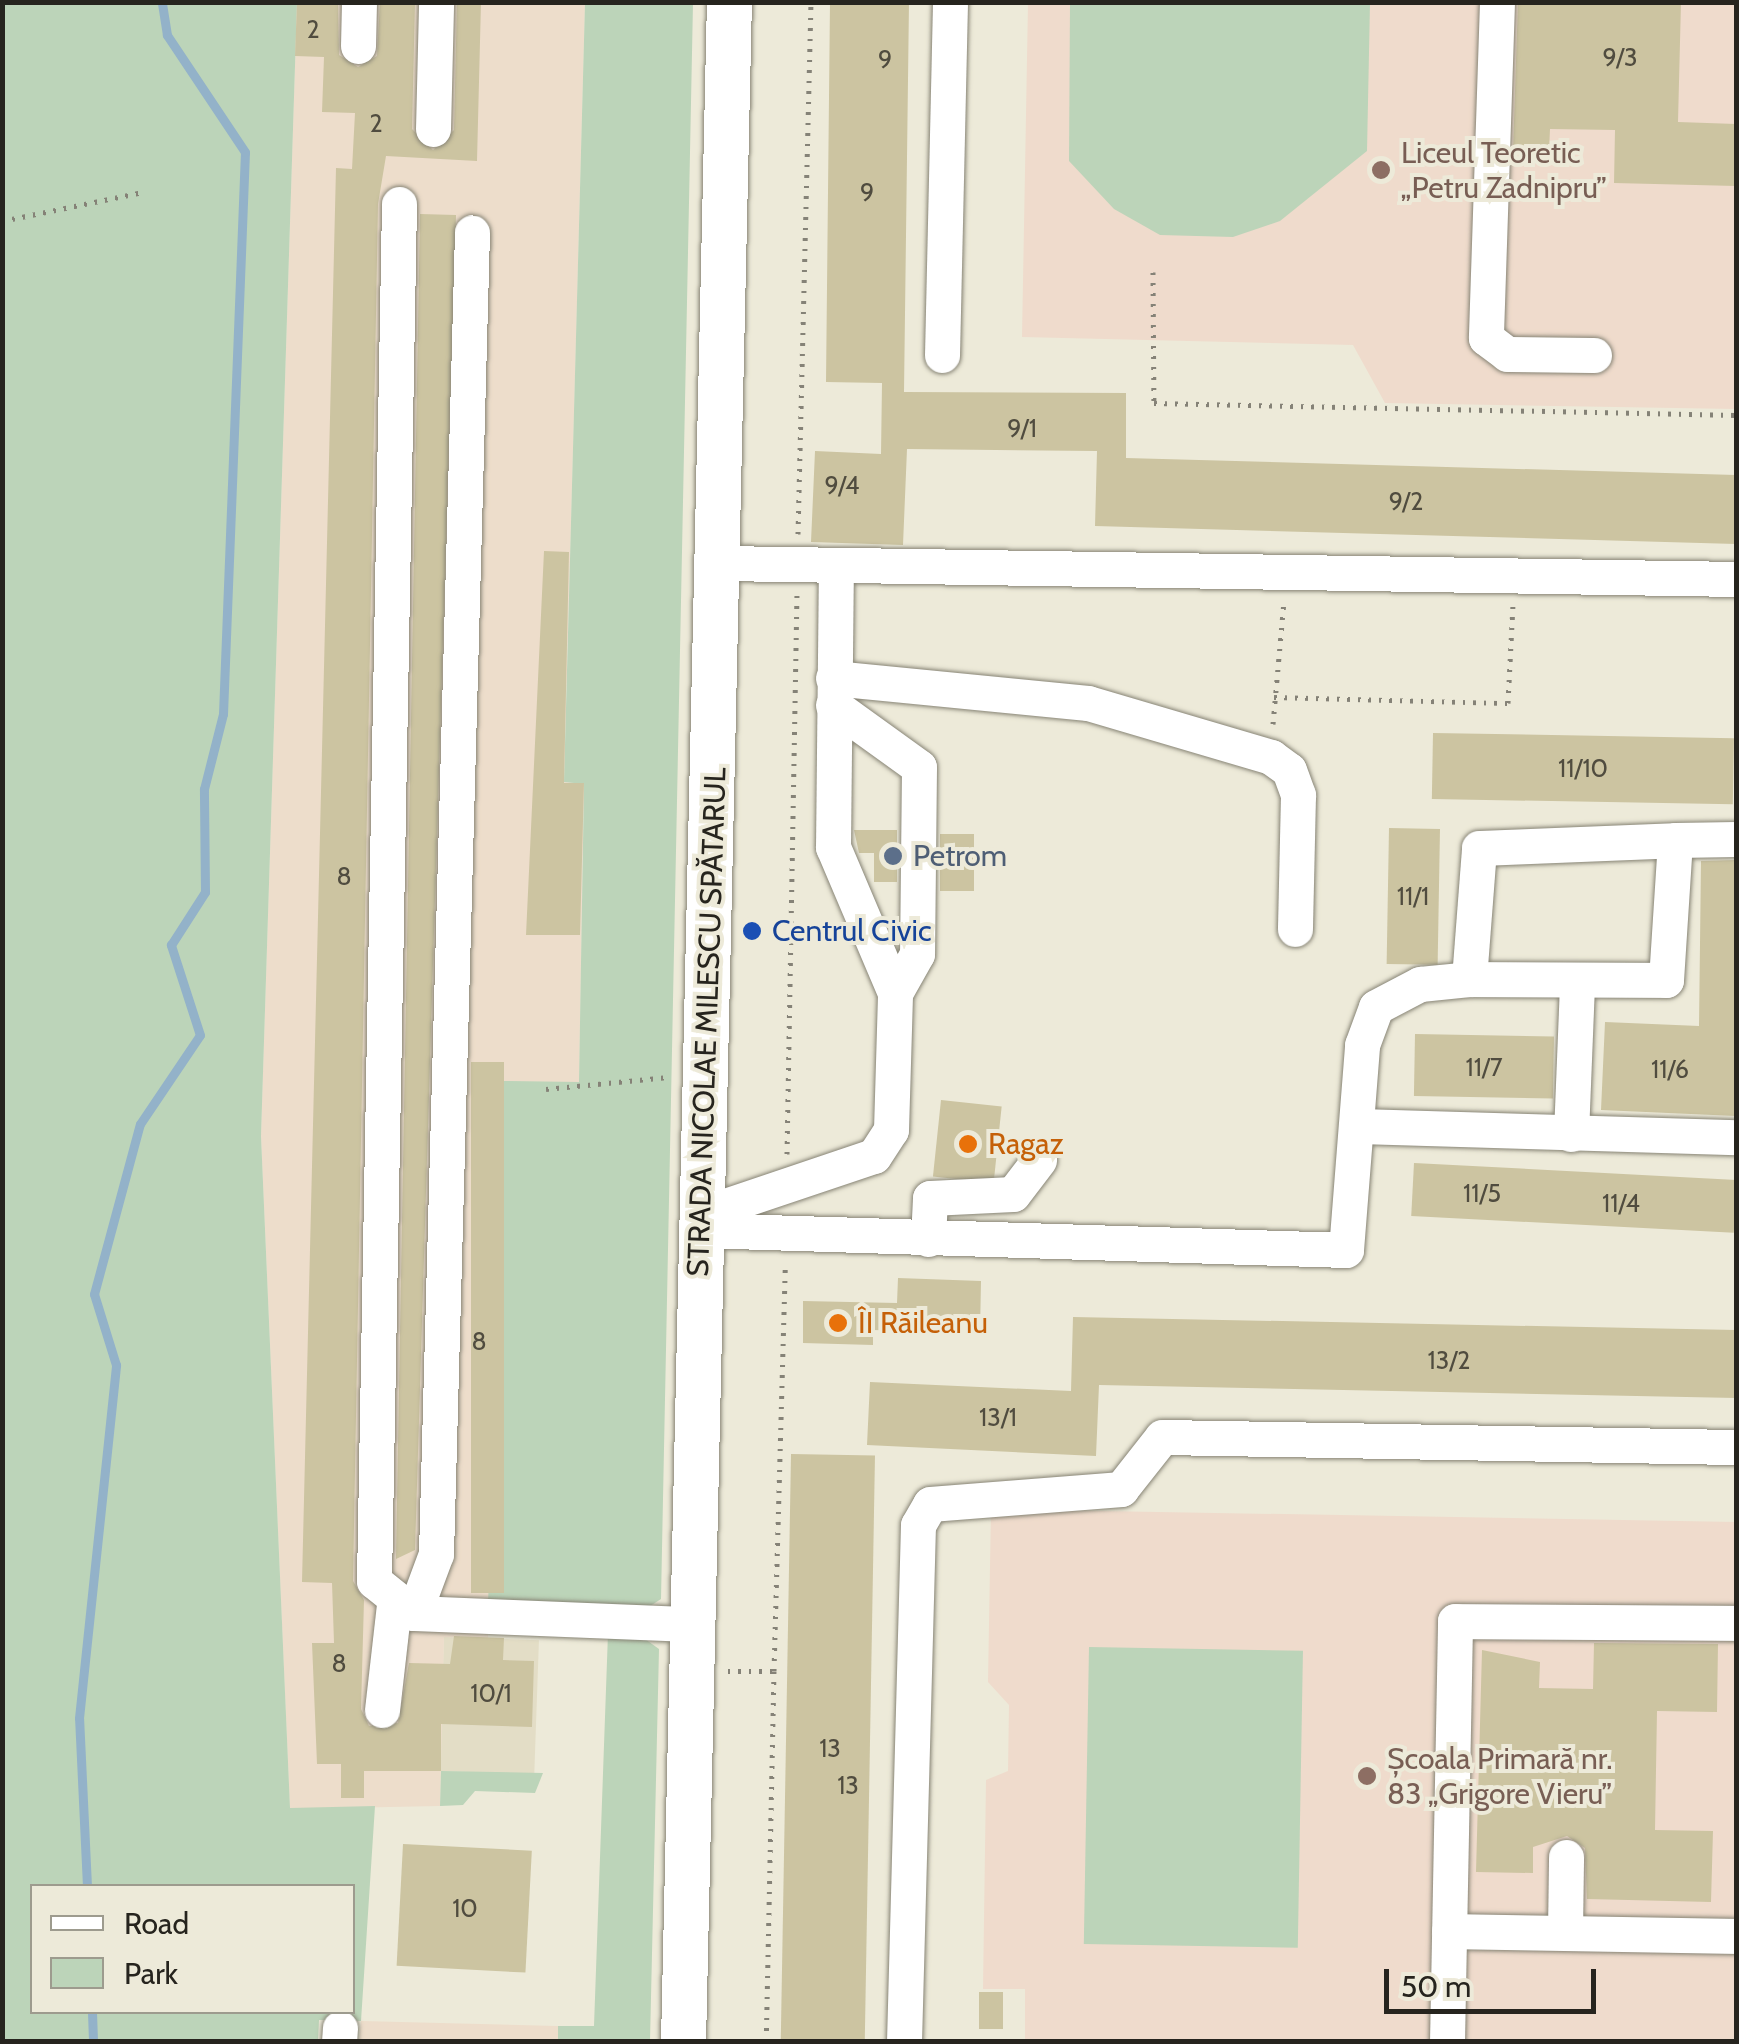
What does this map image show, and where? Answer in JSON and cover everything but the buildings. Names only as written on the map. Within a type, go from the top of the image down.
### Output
[{"type":"main road","name":"STRADA NICOLAE MILESCU SPĂTARUL","points":[[683,2042],[700,1230],[722,564],[729,2]]},
{"type":"lane","points":[[358,2],[358,46]]},
{"type":"lane","points":[[432,129],[436,2]]},
{"type":"lane","points":[[942,355],[950,2]]},
{"type":"lane","points":[[1497,2],[1486,338],[1507,354],[1594,355]]},
{"type":"lane","points":[[399,204],[374,1580],[404,1608],[690,1624]]},
{"type":"lane","points":[[382,1710],[404,1608],[436,1554],[472,232]]},
{"type":"lane","points":[[722,564],[1736,579]]},
{"type":"lane","points":[[836,566],[833,848],[895,994]]},
{"type":"lane","points":[[700,1230],[725,1206],[787,1182],[848,1167],[884,1146],[895,994],[917,954],[919,767],[833,692]]},
{"type":"lane","points":[[833,692],[1088,703],[1271,757],[1289,770],[1298,795],[1295,928]]},
{"type":"lane","points":[[1468,979],[1479,848],[1736,839]]},
{"type":"lane","points":[[700,1230],[1346,1250],[1360,1126],[1362,1045],[1376,1007],[1420,984],[1468,979],[1666,980],[1675,840]]},
{"type":"lane","points":[[1572,1134],[1577,982]]},
{"type":"lane","points":[[1360,1126],[1736,1137]]},
{"type":"lane","points":[[928,1239],[930,1198],[1013,1194],[1039,1160]]},
{"type":"lane","points":[[904,2042],[918,1524],[930,1504],[1121,1489],[1162,1437],[1176,1436],[1736,1447]]},
{"type":"lane","points":[[1447,2042],[1455,1621],[1736,1624]]},
{"type":"lane","points":[[1565,1932],[1566,1857]]},
{"type":"lane","points":[[1449,1931],[1736,1936]]},
{"type":"path","points":[[787,1182],[811,2]]},
{"type":"path","points":[[2,221],[142,192]]},
{"type":"path","points":[[1154,272],[1154,404],[1736,415]]},
{"type":"path","points":[[1272,741],[1286,572]]},
{"type":"path","points":[[1274,697],[1508,703],[1515,576]]},
{"type":"path","points":[[546,1089],[668,1080],[668,1063]]},
{"type":"path","points":[[766,2042],[785,1234]]},
{"type":"path","points":[[690,1671],[774,1671]]},
{"type":"shaded area","points":[[297,3],[585,3],[564,782],[584,783],[579,1083],[503,1082],[488,1638],[444,1637],[440,1806],[290,1809],[261,1136]]},
{"type":"shaded area","name":"Liceul Teoretic „Petru Zadnipru”","points":[[1028,3],[1736,3],[1736,409],[1385,403],[1353,345],[1022,337]]},
{"type":"shaded area","name":"Școala Primară nr. 83 „Grigore Vieru”","points":[[991,1509],[1736,1522],[1736,2041],[1025,2041],[1025,1989],[983,1989],[986,1780],[1008,1771],[1009,1705],[988,1682]]},
{"type":"shaded area","points":[[444,1637],[539,1640],[534,1774],[439,1771]]},
{"type":"shaded area","points":[[361,2021],[558,2026],[558,2041],[359,2042]]},
{"type":"green space","points":[[3,3],[297,3],[261,1136],[290,1808],[375,1806],[361,2021],[319,2020],[318,2041],[3,2042]]},
{"type":"green space","points":[[585,3],[693,3],[661,1599],[644,1610],[488,1607],[503,1081],[579,1082],[584,784],[564,782]]},
{"type":"green space","points":[[1070,3],[1370,3],[1367,151],[1280,221],[1233,237],[1160,235],[1114,209],[1069,161]]},
{"type":"green space","points":[[608,1633],[638,1634],[659,1649],[650,2041],[558,2042],[558,2026],[594,2026]]},
{"type":"green space","points":[[1089,1647],[1303,1651],[1298,1948],[1084,1944]]},
{"type":"green space","points":[[441,1771],[543,1773],[535,1793],[475,1791],[463,1805],[440,1806]]},
{"type":"waterway","points":[[87,1884],[79,1718],[116,1365],[94,1294],[140,1124],[200,1035],[171,945],[205,892],[204,789],[223,714],[245,152],[167,35],[162,2]]},
{"type":"waterway","points":[[92,2014],[93,2042]]},
{"type":"place","name":"Liceul Teoretic „Petru Zadnipru”","points":[[1381,170]]},
{"type":"place","name":"Petrom","points":[[893,856]]},
{"type":"place","name":"Centrul Civic","points":[[752,931]]},
{"type":"place","name":"Ragaz","points":[[968,1144]]},
{"type":"place","name":"ÎI Răileanu","points":[[838,1323]]},
{"type":"place","name":"Școala Primară nr. 83 „Grigore Vieru”","points":[[1367,1776]]}]
